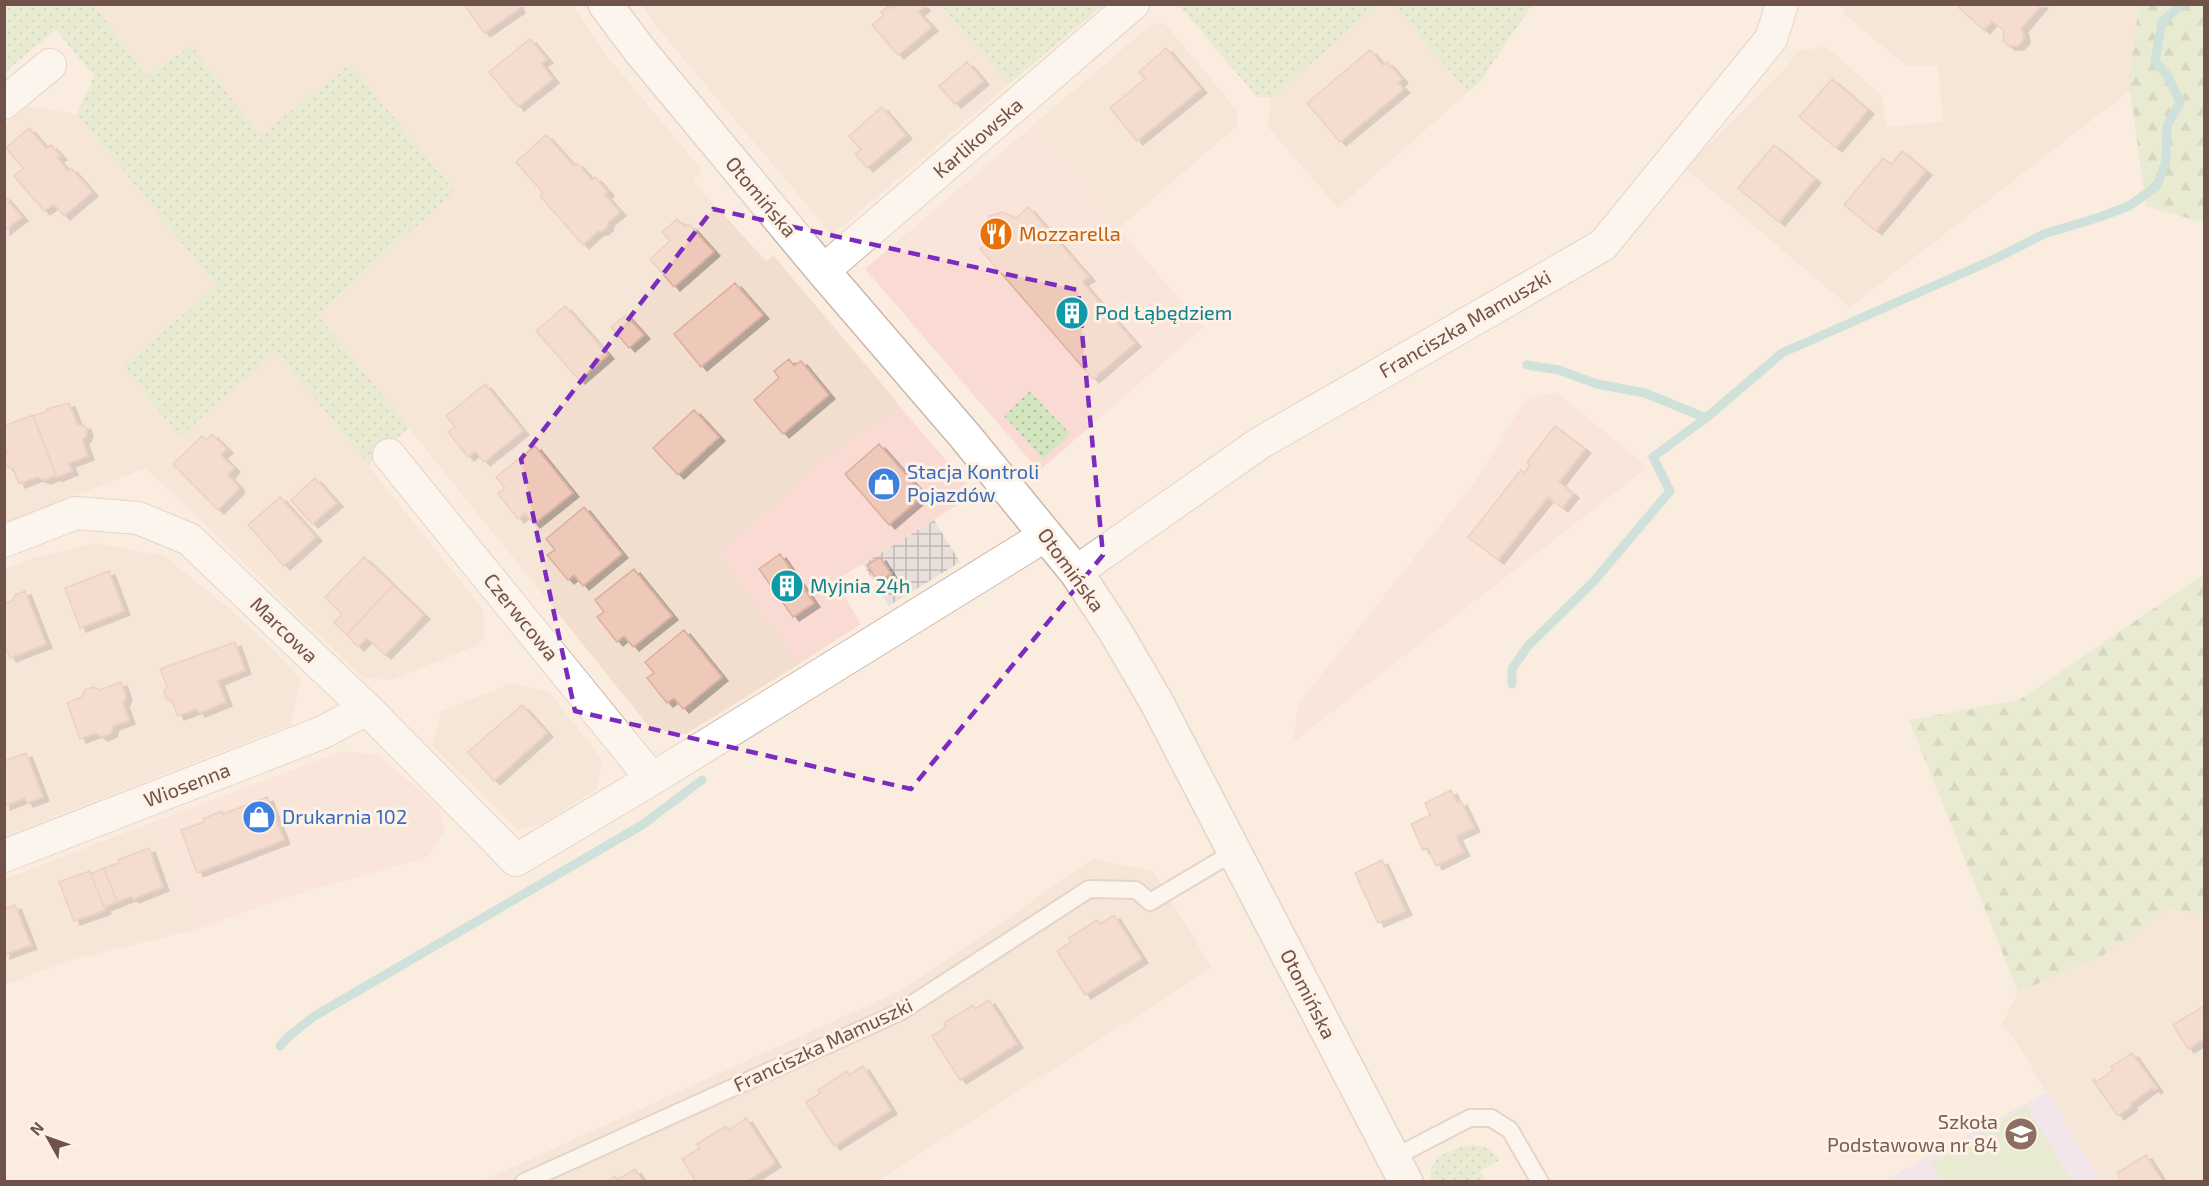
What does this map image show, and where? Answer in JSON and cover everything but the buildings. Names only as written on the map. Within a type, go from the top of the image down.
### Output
[{"type":"street","name":"Otomińska","points":[[605,4],[641,52],[1076,572],[1115,631],[1157,703],[1400,1170]]},
{"type":"street","name":"Karlikowska","points":[[823,271],[1133,4]]},
{"type":"street","name":"Franciszka Mamuszki","points":[[1076,572],[1260,443],[1603,245],[1771,39],[1782,4]]},
{"type":"street","points":[[4,103],[50,65]]},
{"type":"street","name":"Czerwcowa","points":[[389,455],[652,780]]},
{"type":"street","name":"Marcowa","points":[[4,541],[76,513],[138,518],[189,539],[367,710],[516,860],[652,780]]},
{"type":"street","points":[[652,780],[1046,535]]},
{"type":"street","name":"Wiosenna","points":[[4,856],[321,733],[367,710]]},
{"type":"lane","name":"Franciszka Mamuszki","points":[[524,1182],[900,1012],[1089,889],[1136,890],[1150,902],[1234,852]]},
{"type":"lane","points":[[1400,1170],[1470,1118],[1491,1118],[1510,1130],[1540,1182]]},
{"type":"highlighted area","points":[[713,209],[1078,290],[1103,555],[911,789],[575,711],[521,459]]},
{"type":"shaded area","points":[[94,5],[572,5],[608,57],[703,171],[693,181],[766,261],[773,255],[901,408],[816,464],[719,553],[799,664],[686,734],[651,729],[317,314],[454,192],[260,136],[191,45],[146,76]]},
{"type":"shaded area","points":[[643,5],[941,5],[1009,84],[832,235],[655,25]]},
{"type":"shaded area","points":[[1379,5],[1393,5],[1468,92],[1338,208],[1268,127],[1271,98]]},
{"type":"shaded area","points":[[1842,5],[2136,5],[2167,62],[1850,307],[1685,168],[1788,66],[1796,52],[1826,46],[1882,96],[1886,127],[1943,122],[1938,65],[1908,67],[1844,14]]},
{"type":"shaded area","points":[[1153,23],[1165,24],[1236,109],[1238,125],[1119,228],[1031,127]]},
{"type":"shaded area","points":[[28,106],[77,114],[217,286],[122,365],[179,436],[276,351],[483,609],[484,635],[478,645],[391,680],[363,678],[146,468],[5,523],[5,125]]},
{"type":"shaded area","points":[[1031,127],[1204,327],[1039,471],[865,269]]},
{"type":"shaded area","points":[[1556,392],[1648,467],[1292,743],[1299,703],[1480,475],[1526,398]]},
{"type":"shaded area","points":[[901,408],[975,494],[835,581],[861,624],[799,664],[719,553],[816,464]]},
{"type":"shaded area","points":[[934,520],[960,562],[889,606],[863,564]]},
{"type":"shaded area","points":[[97,543],[164,556],[231,610],[301,678],[290,725],[5,836],[5,569],[36,557]]},
{"type":"shaded area","points":[[513,683],[550,693],[602,759],[597,789],[540,825],[518,830],[432,746],[441,711]]},
{"type":"shaded area","points":[[343,751],[379,755],[439,808],[445,831],[428,857],[291,896],[197,929],[156,821]]},
{"type":"shaded area","points":[[156,821],[197,929],[68,961],[5,985],[5,879]]},
{"type":"shaded area","points":[[1094,859],[1153,871],[1212,968],[877,1181],[480,1182],[902,990]]},
{"type":"shaded area","points":[[2169,907],[2204,915],[2204,1181],[2100,1181],[2012,1035],[2001,1025],[2018,992],[2102,956]]},
{"type":"shaded area","name":"Szkoła Podstawowa nr 84","points":[[2047,1092],[2100,1181],[1882,1182]]},
{"type":"green space","points":[[1183,4],[1379,5],[1271,98],[1257,97],[1182,9]]},
{"type":"green space","points":[[2139,4],[2204,5],[2204,223],[2146,206],[2129,83]]},
{"type":"green space","points":[[5,5],[94,5],[146,76],[191,45],[260,136],[350,64],[455,192],[317,314],[409,428],[368,465],[276,351],[180,437],[122,365],[217,286],[77,114],[94,76],[56,30],[5,72]]},
{"type":"green space","points":[[941,5],[1103,5],[1009,84]]},
{"type":"green space","points":[[1393,5],[1532,5],[1480,82],[1468,92]]},
{"type":"green space","points":[[1030,391],[1070,434],[1043,459],[1004,416]]},
{"type":"green space","points":[[2204,574],[2204,915],[2169,908],[2102,956],[2018,992],[1909,720],[2019,700]]},
{"type":"green space","name":"Szkoła Podstawowa nr 84","points":[[2026,1106],[2072,1181],[1942,1181],[1931,1164]]},
{"type":"green space","points":[[1475,1145],[1490,1149],[1500,1160],[1480,1171],[1486,1181],[1432,1181],[1431,1173],[1437,1159],[1459,1148]]},
{"type":"waterway","points":[[1512,684],[1512,669],[1527,647],[1594,581],[1670,491],[1653,457],[1706,418],[1782,353],[1997,258],[2044,234],[2129,206],[2157,186],[2166,161],[2167,126],[2180,102],[2167,75],[2155,61],[2162,22],[2182,4]]},
{"type":"waterway","points":[[1527,365],[1559,370],[1597,384],[1645,393],[1706,418]]},
{"type":"waterway","points":[[280,1046],[313,1017],[642,825],[702,780]]},
{"type":"place","name":"Mozzarella","points":[[996,234]]},
{"type":"place","name":"Pod Łąbędziem","points":[[1072,313]]},
{"type":"place","name":"Stacja Kontroli Pojazdów","points":[[884,484]]},
{"type":"place","name":"Myjnia 24h","points":[[787,586]]},
{"type":"place","name":"Drukarnia 102","points":[[259,817]]},
{"type":"place","name":"Szkoła Podstawowa nr 84","points":[[2021,1134]]}]
